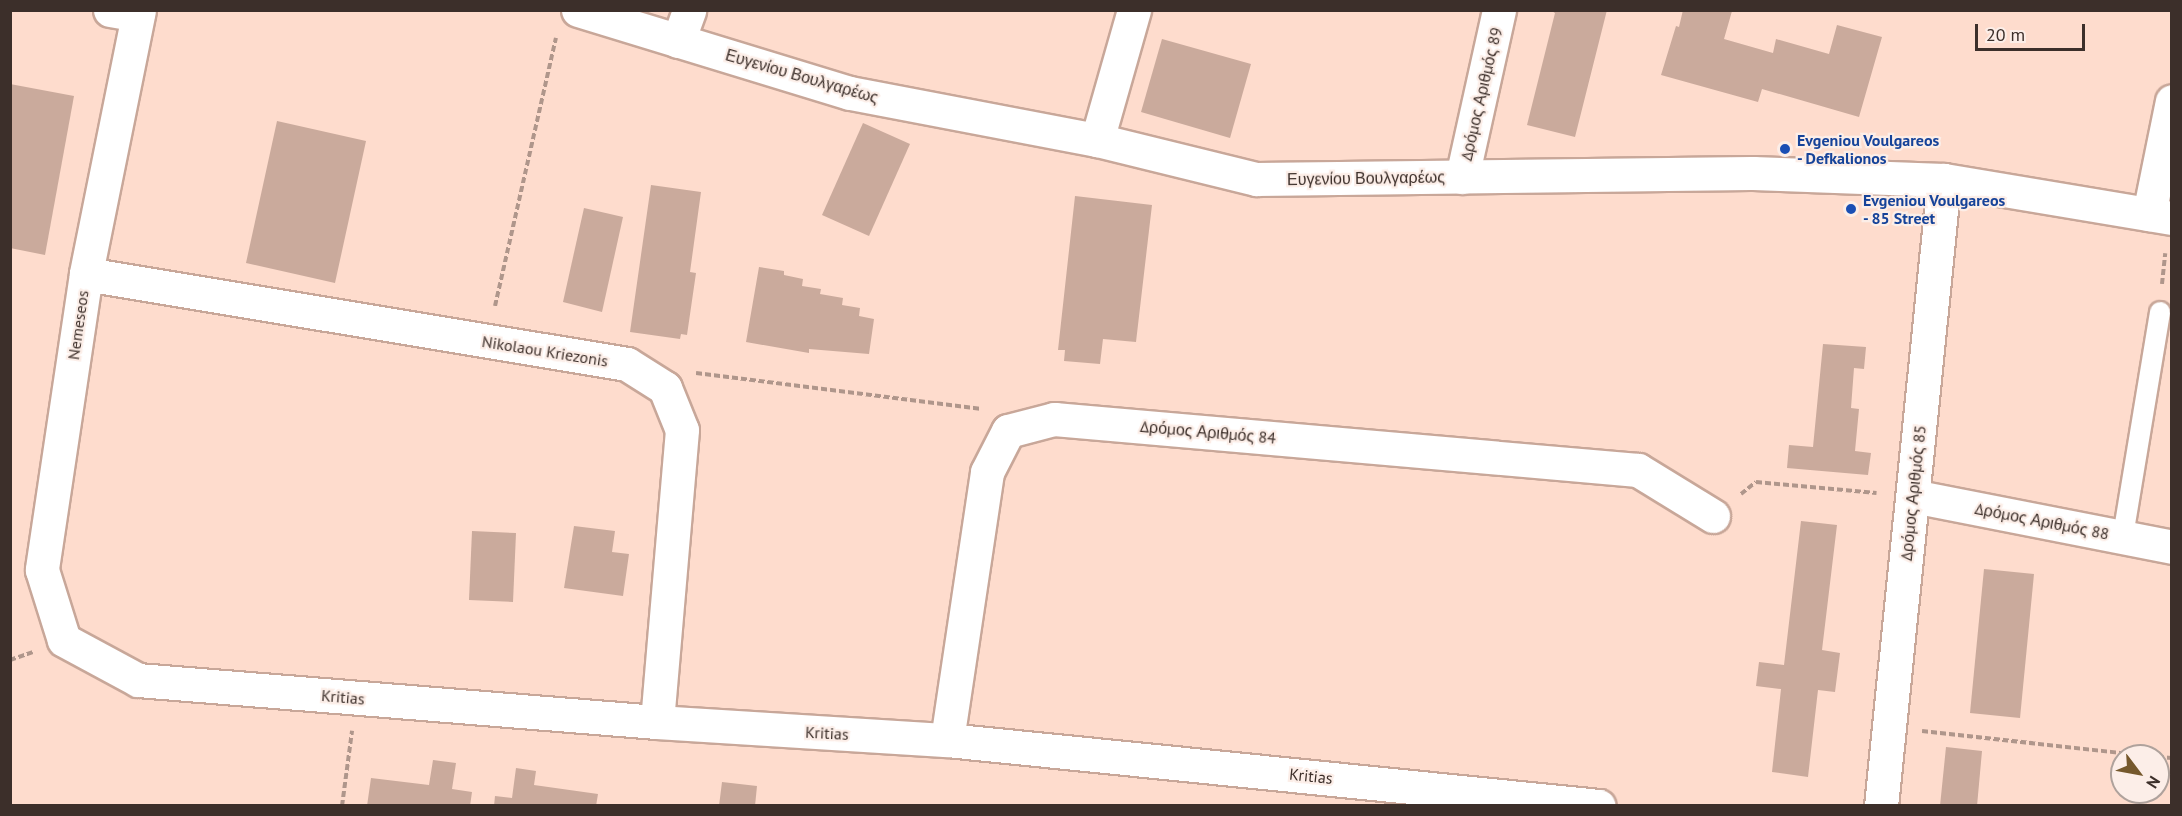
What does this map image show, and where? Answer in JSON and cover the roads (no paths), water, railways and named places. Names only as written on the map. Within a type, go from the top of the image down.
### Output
[{"type":"street","points":[[678,41],[689,10]]},
{"type":"street","points":[[1097,140],[1134,10]]},
{"type":"street","name":"Δρόμος Αριθμός 89","points":[[1462,177],[1499,10]]},
{"type":"street","name":"Nemeseos","points":[[64,640],[42,570],[86,274],[129,12]]},
{"type":"street","name":"Ευγενίου Βουλγαρέως","points":[[568,22],[678,41],[850,93],[1097,140],[1256,179],[1753,173],[1944,180],[2163,216]]},
{"type":"street","points":[[2163,216],[2172,100]]},
{"type":"street","name":"Δρόμος Αριθμός 85","points":[[1881,806],[1944,180]]},
{"type":"street","name":"Nikolaou Kriezonis","points":[[86,274],[627,364],[665,388],[682,430],[657,722]]},
{"type":"street","name":"Δρόμος Αριθμός 84","points":[[947,740],[987,472],[1008,431],[1054,419],[1638,470],[1713,516]]},
{"type":"street","name":"Δρόμος Αριθμός 88","points":[[1913,496],[2172,547]]},
{"type":"street","name":"Kritias","points":[[64,640],[138,680],[657,722],[947,740],[1599,806]]},
{"type":"lane","points":[[2123,536],[2160,312]]},
{"type":"place","name":"Evgeniou Voulgareos - Defkalionos","points":[[1785,149]]},
{"type":"place","name":"Evgeniou Voulgareos - 85 Street","points":[[1851,209]]}]
